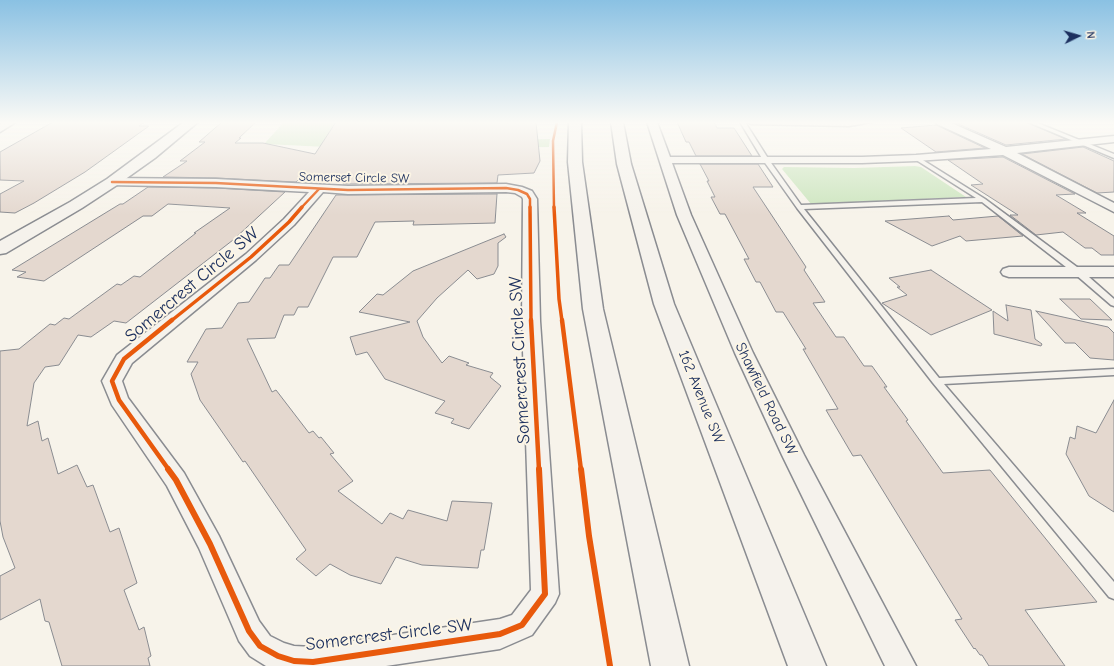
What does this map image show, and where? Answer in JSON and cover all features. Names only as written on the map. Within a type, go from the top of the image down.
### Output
[{"type":"main road","points":[[0,249],[112,182],[152,153]]},
{"type":"main road","points":[[575,153],[593,309],[670,666]]},
{"type":"main road","name":"162 Avenue SW","points":[[622,153],[664,304],[807,666]]},
{"type":"street","name":"Shawfield Road SW","points":[[662,153],[684,215],[744,353],[793,455],[901,666]]},
{"type":"street","points":[[664,160],[916,158],[979,153]]},
{"type":"street","points":[[1009,153],[1114,208]]},
{"type":"street","name":"Somerset Circle SW","points":[[112,182],[216,183],[319,189],[383,190],[506,188],[522,191]]},
{"type":"street","name":"Somercrest Circle SW","points":[[319,189],[289,222],[251,257],[124,359],[112,381],[119,400],[176,480],[210,544],[249,631],[260,646],[278,656],[294,661],[313,662],[500,634],[522,625],[545,594],[531,321],[530,199],[527,194],[522,191]]},
{"type":"street","points":[[1009,272],[1114,272]]},
{"type":"lane","points":[[762,153],[798,207],[936,381],[1114,592]]},
{"type":"lane","points":[[916,158],[983,200],[1078,272],[1114,303]]},
{"type":"lane","points":[[798,207],[983,200]]},
{"type":"lane","points":[[936,381],[1114,372]]},
{"type":"green space","points":[[784,167],[854,168],[921,167],[966,197],[811,204],[782,169]]},
{"type":"building","points":[[0,153],[111,153],[85,172],[15,213],[0,212],[0,194],[24,181],[0,180]]},
{"type":"building","points":[[190,153],[539,153],[540,161],[534,173],[498,175],[497,183],[343,184],[349,175],[301,177],[296,182],[163,177],[187,161],[180,161]]},
{"type":"building","points":[[695,153],[750,153],[752,156],[696,156]]},
{"type":"building","points":[[1096,153],[1114,161],[1114,192],[1097,193],[1022,154]]},
{"type":"building","points":[[1003,157],[1075,194],[1056,195],[1086,213],[1077,213],[1114,236],[1114,255],[1101,255],[1092,248],[1085,248],[1063,232],[1036,235],[1010,215],[1018,215],[971,185],[983,184],[948,160]]},
{"type":"building","points":[[700,164],[758,164],[773,187],[753,187],[806,267],[804,270],[825,302],[813,303],[836,337],[844,337],[864,366],[872,366],[887,387],[884,387],[908,420],[906,421],[943,473],[990,470],[1097,602],[1025,610],[1065,666],[989,666],[982,655],[980,655],[975,648],[974,649],[955,620],[962,619],[861,455],[853,456],[826,410],[838,409],[803,349],[806,349],[783,312],[776,312],[760,282],[756,282],[744,259],[749,259],[725,214],[720,214],[711,197],[715,197]]},
{"type":"building","points":[[148,187],[216,188],[285,192],[233,240],[126,323],[114,321],[91,337],[78,335],[59,365],[45,367],[34,383],[27,426],[38,421],[42,441],[48,438],[58,474],[77,465],[87,487],[93,485],[110,532],[119,528],[137,583],[124,590],[139,630],[144,627],[151,656],[148,658],[150,666],[62,666],[49,622],[45,621],[40,599],[0,620],[0,576],[15,568],[3,537],[0,521],[0,351],[19,349],[50,324],[55,325],[64,318],[69,319],[117,284],[121,285],[134,276],[140,277],[196,233],[194,233],[230,208],[168,204],[152,216],[143,216],[44,281],[17,277],[26,272],[12,270],[120,204],[123,204]]},
{"type":"building","points":[[497,194],[495,223],[413,225],[414,221],[375,222],[357,257],[333,257],[308,307],[298,307],[294,315],[284,315],[275,338],[247,339],[272,392],[276,390],[309,433],[313,431],[319,438],[321,437],[334,453],[330,454],[353,481],[338,491],[382,524],[390,513],[403,519],[408,510],[447,521],[452,501],[492,503],[484,550],[481,550],[478,568],[422,565],[396,557],[381,584],[350,575],[330,564],[316,576],[296,559],[306,550],[245,461],[243,462],[200,400],[191,374],[198,362],[187,362],[206,329],[222,328],[238,303],[249,302],[265,278],[270,278],[279,265],[289,265],[336,195]]},
{"type":"building","points":[[949,216],[953,220],[998,216],[1023,236],[966,241],[960,236],[932,246],[885,221]]},
{"type":"building","points":[[504,234],[506,237],[498,243],[498,266],[494,274],[477,279],[468,270],[437,298],[417,321],[423,337],[442,363],[449,356],[469,363],[466,365],[493,373],[490,377],[501,386],[469,429],[451,423],[454,419],[435,413],[445,401],[385,379],[367,352],[356,355],[350,337],[410,322],[359,312],[377,294],[383,295],[413,271]]},
{"type":"building","points":[[931,270],[992,310],[931,335],[882,303],[907,295],[889,278]]},
{"type":"building","points":[[1060,299],[1090,299],[1112,320],[1081,319]]},
{"type":"building","points":[[1006,305],[1031,310],[1035,339],[1042,344],[1041,346],[994,334],[993,311],[1008,321]]},
{"type":"building","points":[[1036,311],[1108,327],[1114,333],[1114,360],[1090,358],[1075,343],[1065,343]]},
{"type":"building","points":[[1114,400],[1114,512],[1089,496],[1066,454],[1070,437],[1075,439],[1077,426],[1096,433]]},
{"type":"cycle path","points":[[553,153],[559,299],[589,536],[610,666]]},
{"type":"cycle path","points":[[112,182],[216,183],[348,190],[506,188],[518,190],[527,194],[530,199],[531,321],[545,594],[522,625],[500,634],[313,662],[294,661],[278,656],[260,646],[249,631],[210,544],[176,480],[119,400],[112,381],[124,359],[251,257],[289,222],[319,189]]}]
